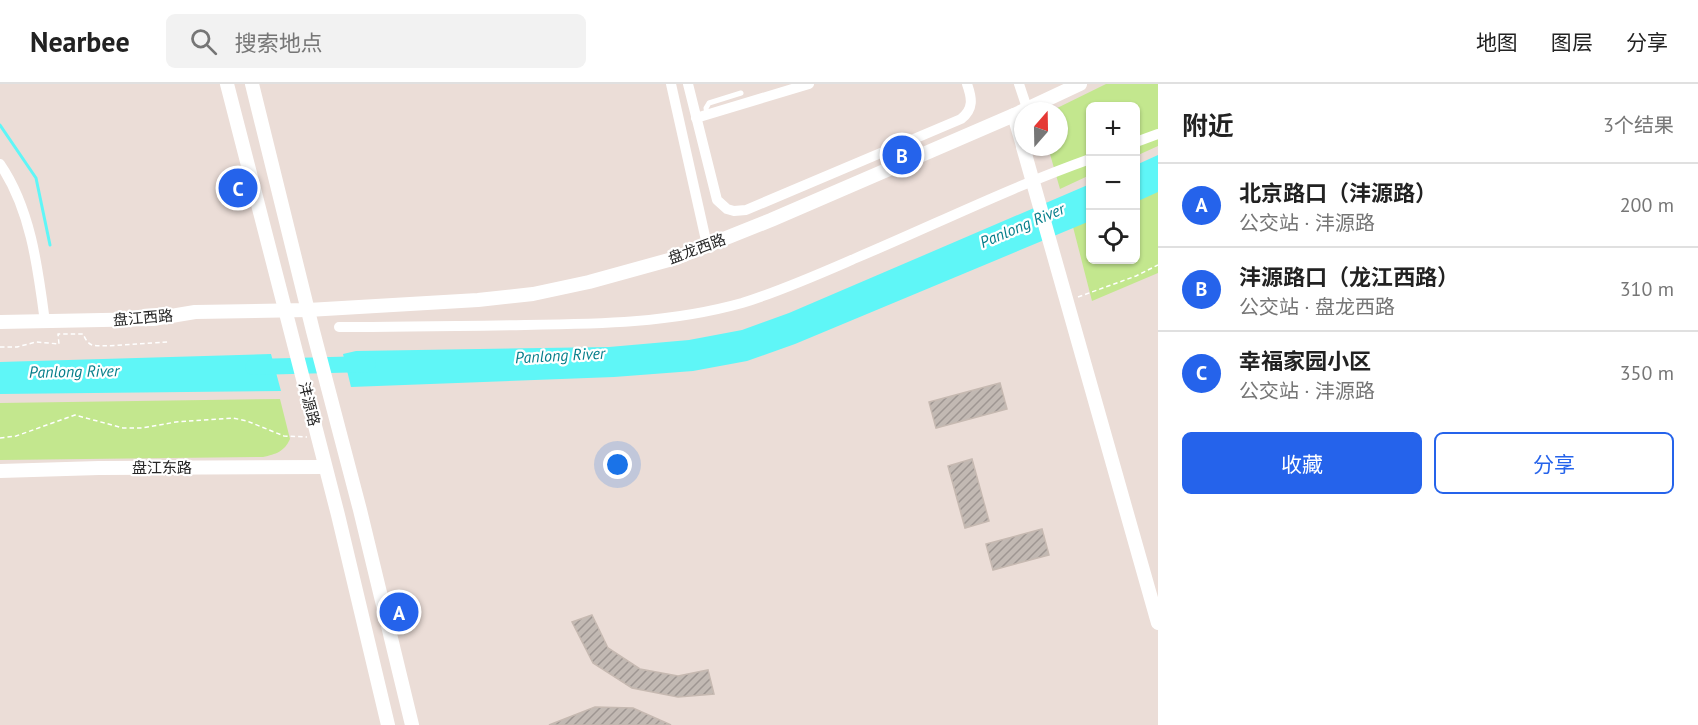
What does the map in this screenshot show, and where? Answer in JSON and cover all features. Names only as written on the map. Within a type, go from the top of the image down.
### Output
[{"type":"main road","name":"沣源路","points":[[227,84],[286,310],[388,725]]},
{"type":"main road","name":"沣源路","points":[[252,84],[412,725]]},
{"type":"main road","name":"盘龙西路","points":[[1041,102],[1080,84]]},
{"type":"main road","name":"盘龙西路","points":[[286,310],[478,300],[533,294],[611,276],[676,258],[782,216],[1014,114]]},
{"type":"main road","points":[[1025,156],[1157,619]]},
{"type":"main road","name":"盘江西路","points":[[0,322],[153,319],[195,312],[286,310]]},
{"type":"main road","name":"盘江东路","points":[[0,471],[325,467]]},
{"type":"street","points":[[671,84],[707,245]]},
{"type":"street","points":[[688,84],[702,116],[717,200],[727,209],[740,212],[817,182],[961,120],[970,110],[971,97],[967,84]]},
{"type":"street","points":[[702,116],[809,84]]},
{"type":"street","points":[[1019,84],[1020,102]]},
{"type":"street","points":[[1140,141],[1158,134]]},
{"type":"street","points":[[339,327],[648,321],[694,314],[742,303],[797,283],[1032,180],[1086,160]]},
{"type":"street","points":[[0,164],[14,187],[32,244],[45,322]]},
{"type":"lane","points":[[702,116],[714,100],[741,93]]},
{"type":"path","points":[[1066,302],[1136,276],[1158,265]]},
{"type":"path","points":[[0,347],[17,347],[36,342],[59,344],[58,334],[82,334],[88,342],[97,346],[169,342]]},
{"type":"path","points":[[0,438],[16,436],[75,415],[123,428],[233,418],[247,421],[284,436],[317,438]]},
{"type":"green space","points":[[1106,84],[1158,84],[1158,146],[1140,154],[1140,102],[1086,102],[1086,177],[1060,189],[1051,156],[1068,156],[1068,103]]},
{"type":"green space","points":[[1158,186],[1158,273],[1092,301],[1072,223],[1086,217],[1086,264],[1140,264],[1140,194]]},
{"type":"green space","points":[[280,399],[290,439],[279,452],[263,457],[0,460],[0,403]]},
{"type":"water","points":[[1158,155],[1158,192],[1140,200],[1140,163]]},
{"type":"water","points":[[1086,186],[1086,223],[795,344],[747,361],[693,371],[614,377],[351,387],[343,354],[356,351],[609,347],[689,340],[742,330],[789,313]]},
{"type":"water","points":[[271,354],[281,391],[0,394],[0,362]]},
{"type":"building","points":[[1000,383],[1007,409],[936,428],[929,402]]},
{"type":"building","points":[[972,459],[989,521],[965,528],[948,466]]},
{"type":"building","points":[[1042,529],[1049,555],[993,570],[986,544]]},
{"type":"building","points":[[592,615],[608,648],[640,669],[678,676],[708,670],[714,694],[678,697],[632,688],[593,663],[572,622]]},
{"type":"building","points":[[595,707],[633,708],[671,725],[549,725]]},
{"type":"waterway","points":[[0,125],[36,178],[50,245]]},
{"type":"waterway","name":"Panlong River","points":[[253,367],[368,364]]},
{"type":"place","name":"沣源路口（龙江西路）","points":[[902,155]]},
{"type":"place","name":"幸福家园小区","points":[[238,188]]},
{"type":"place","name":"北京路口（沣源路）","points":[[399,612]]}]
